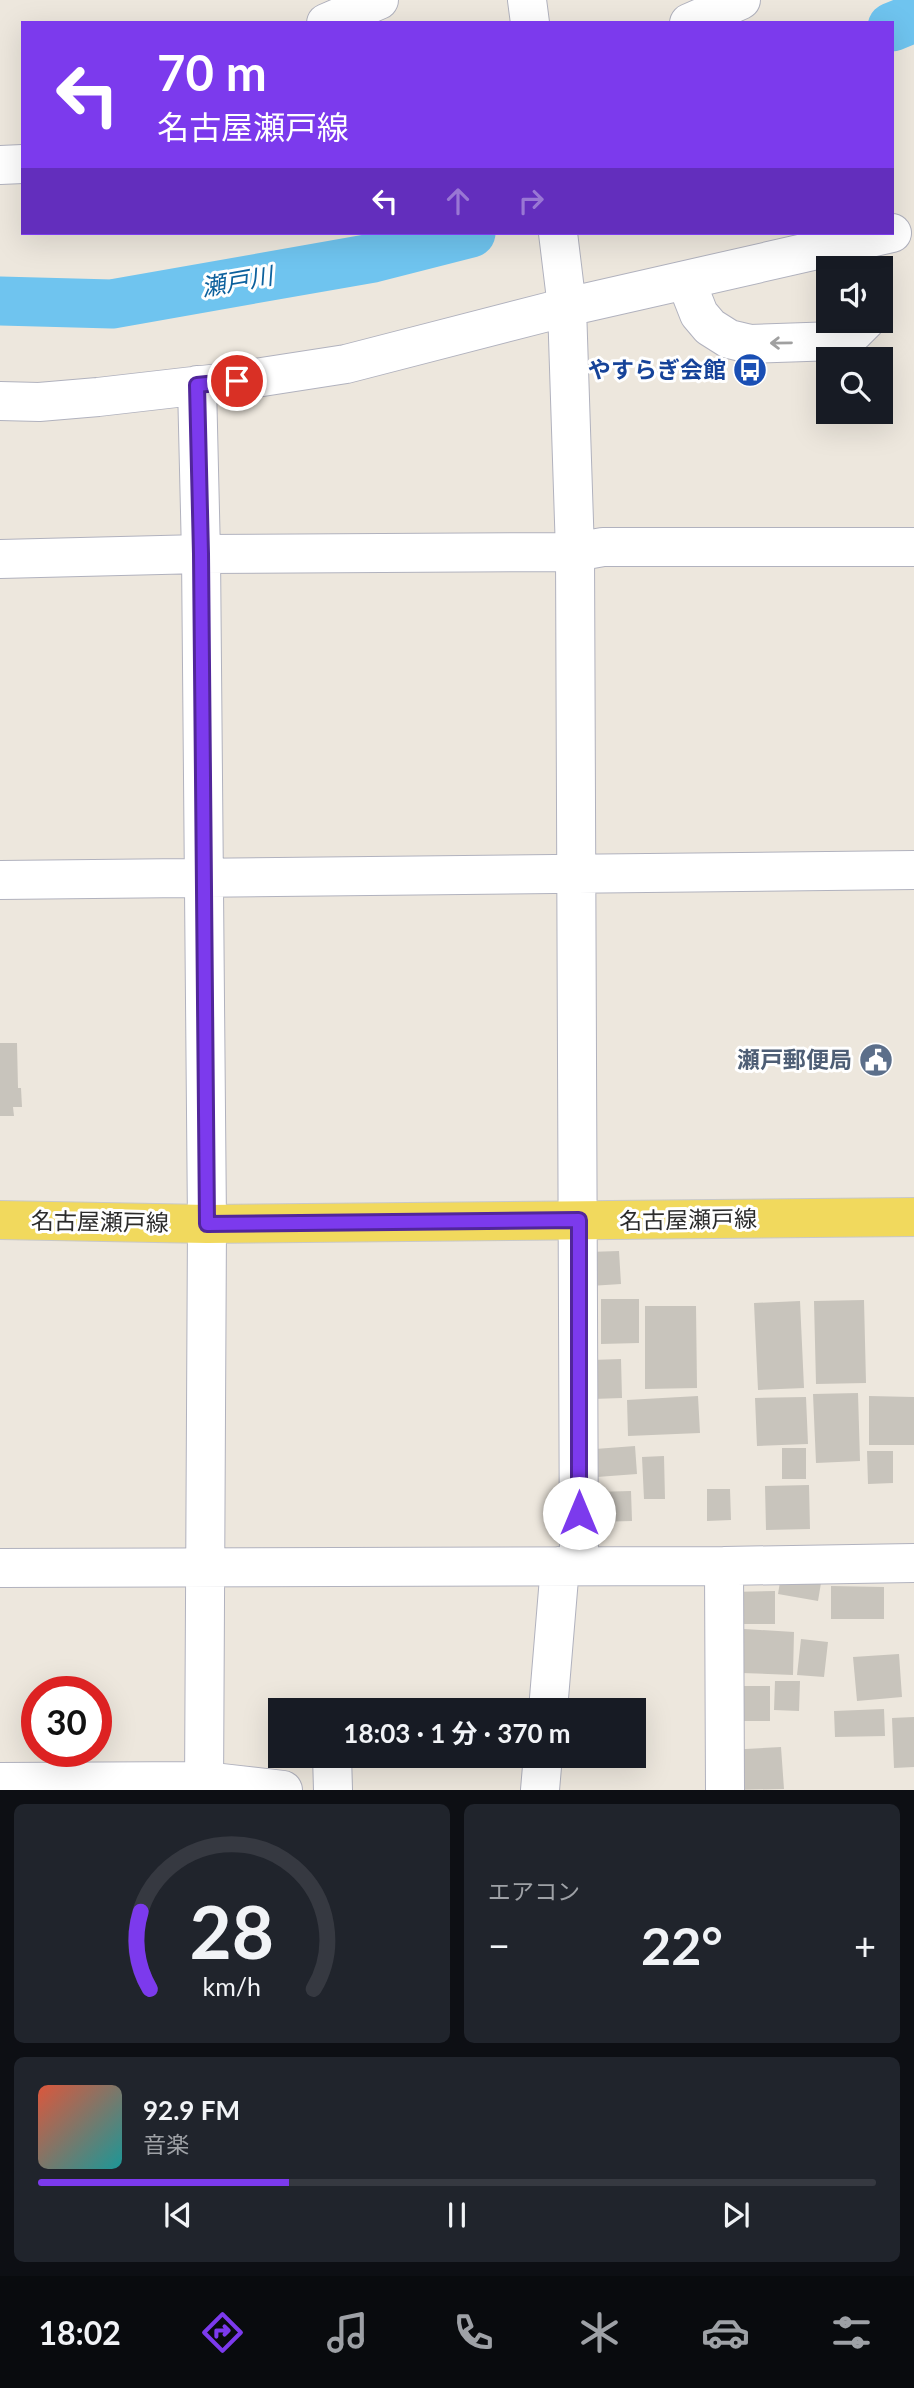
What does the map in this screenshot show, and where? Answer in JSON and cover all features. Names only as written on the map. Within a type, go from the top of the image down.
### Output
[{"type":"main road","name":"名古屋瀬戸線","points":[[0,1220],[207,1224],[914,1217]]},
{"type":"street","points":[[331,21],[379,0]]},
{"type":"street","points":[[527,0],[530,21]]},
{"type":"street","points":[[694,21],[741,0]]},
{"type":"street","points":[[0,164],[21,164]]},
{"type":"street","points":[[0,401],[39,402],[197,385],[346,364],[566,296],[686,281],[884,243],[914,228]]},
{"type":"street","points":[[550,1698],[569,1566],[579,1220],[575,552],[566,296],[558,235]]},
{"type":"street","points":[[686,281],[699,314],[710,327],[729,340],[750,344],[836,341],[852,333]]},
{"type":"street","points":[[197,385],[207,1224],[204,1785]]},
{"type":"street","points":[[0,559],[201,554],[575,552],[603,547],[914,547]]},
{"type":"street","points":[[0,880],[914,870]]},
{"type":"street","points":[[0,1568],[914,1563]]},
{"type":"street","points":[[724,1566],[725,1790]]},
{"type":"street","points":[[332,1768],[332,1790]]},
{"type":"street","points":[[540,1790],[542,1768]]},
{"type":"street","points":[[0,1782],[204,1785],[283,1790]]},
{"type":"building","points":[[0,1043],[17,1043],[18,1088],[21,1088],[22,1107],[13,1107],[14,1116],[0,1116]]},
{"type":"building","points":[[619,1251],[621,1284],[590,1286],[588,1252]]},
{"type":"building","points":[[601,1299],[639,1299],[639,1343],[601,1344]]},
{"type":"building","points":[[864,1300],[866,1383],[816,1384],[814,1301]]},
{"type":"building","points":[[800,1301],[804,1388],[758,1390],[754,1303]]},
{"type":"building","points":[[645,1306],[696,1306],[697,1388],[645,1389]]},
{"type":"building","points":[[621,1359],[622,1398],[592,1399],[591,1360]]},
{"type":"building","points":[[858,1393],[860,1461],[816,1463],[813,1394]]},
{"type":"building","points":[[698,1396],[700,1433],[628,1436],[627,1400]]},
{"type":"building","points":[[869,1396],[914,1397],[914,1445],[869,1445]]},
{"type":"building","points":[[806,1397],[808,1444],[757,1446],[755,1398]]},
{"type":"building","points":[[635,1446],[637,1474],[597,1477],[595,1449]]},
{"type":"building","points":[[782,1448],[806,1448],[806,1479],[782,1479]]},
{"type":"building","points":[[867,1451],[893,1451],[893,1483],[868,1484]]},
{"type":"building","points":[[664,1456],[665,1499],[644,1499],[642,1457]]},
{"type":"building","points":[[809,1485],[810,1529],[766,1530],[765,1486]]},
{"type":"building","points":[[707,1489],[730,1489],[731,1520],[707,1521]]},
{"type":"building","points":[[631,1491],[632,1521],[594,1522],[593,1492]]},
{"type":"building","points":[[782,1570],[822,1577],[818,1601],[778,1594]]},
{"type":"building","points":[[831,1586],[884,1587],[884,1619],[831,1619]]},
{"type":"building","points":[[775,1591],[775,1624],[730,1624],[730,1592]]},
{"type":"building","points":[[744,1629],[794,1632],[793,1675],[742,1673]]},
{"type":"building","points":[[801,1639],[828,1642],[824,1677],[797,1675]]},
{"type":"building","points":[[899,1654],[902,1697],[857,1701],[853,1657]]},
{"type":"building","points":[[775,1681],[800,1681],[799,1711],[774,1710]]},
{"type":"building","points":[[744,1686],[770,1686],[770,1721],[744,1721]]},
{"type":"building","points":[[884,1709],[885,1736],[835,1737],[834,1711]]},
{"type":"building","points":[[914,1717],[914,1767],[894,1768],[892,1718]]},
{"type":"building","points":[[781,1747],[784,1789],[730,1790],[727,1750]]},
{"type":"waterway","name":"瀬戸川","points":[[894,26],[914,18]]},
{"type":"waterway","name":"瀬戸川","points":[[0,301],[112,304],[373,258],[463,235]]},
{"type":"place","name":"やすらぎ会館","points":[[750,370]]},
{"type":"place","name":"瀬戸郵便局","points":[[876,1060]]},
{"type":"route","points":[[237,381],[197,385],[207,1224],[579,1220],[579,1513]]}]
